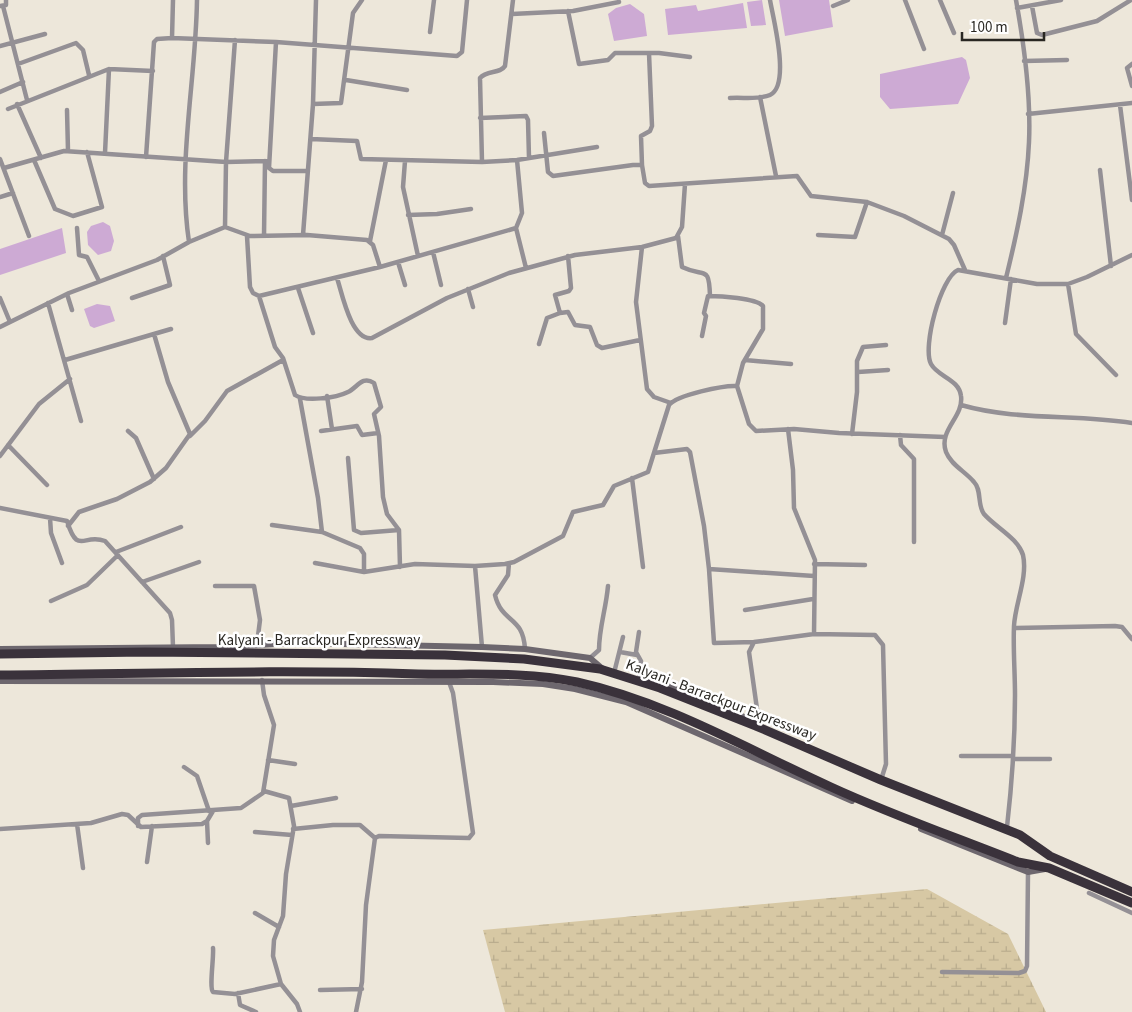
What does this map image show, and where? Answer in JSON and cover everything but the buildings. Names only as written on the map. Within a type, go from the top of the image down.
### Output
[{"type":"highway","name":"Kalyani - Barrackpur Expressway","points":[[0,654],[145,652],[445,655],[524,659],[609,672],[757,724],[882,779],[1020,835],[1050,856],[1132,892]]},
{"type":"highway","name":"Kalyani - Barrackpur Expressway","points":[[0,675],[123,675],[286,670],[520,676],[576,682],[648,704],[718,732],[879,810],[1018,862],[1049,868],[1132,903]]},
{"type":"street","points":[[6,0],[6,4],[2,6],[28,100]]},
{"type":"street","points":[[172,38],[173,0]]},
{"type":"street","points":[[189,242],[185,215],[186,159],[197,40],[197,0]]},
{"type":"street","points":[[303,235],[313,104],[316,0]]},
{"type":"street","points":[[313,104],[340,104],[346,80],[353,13],[362,0]]},
{"type":"street","points":[[430,32],[434,0]]},
{"type":"street","points":[[146,157],[154,71],[154,42],[160,38],[276,42],[457,56],[462,52],[466,0]]},
{"type":"street","points":[[482,162],[480,78],[484,74],[504,68],[513,0]]},
{"type":"street","points":[[730,98],[760,97],[773,92],[780,68],[780,56],[770,0]]},
{"type":"street","points":[[833,6],[848,0]]},
{"type":"street","points":[[906,0],[924,49]]},
{"type":"street","points":[[940,0],[954,33]]},
{"type":"street","points":[[1005,322],[1008,279],[1023,199],[1029,141],[1024,61],[1016,0]]},
{"type":"street","points":[[1018,8],[1061,0]]},
{"type":"street","points":[[1032,6],[1038,33],[1042,35],[1097,21],[1131,0]]},
{"type":"street","points":[[512,14],[568,11],[618,2]]},
{"type":"street","points":[[568,11],[580,64],[608,60],[615,53],[690,56]]},
{"type":"street","points":[[0,46],[45,34]]},
{"type":"street","points":[[225,227],[226,162],[235,40]]},
{"type":"street","points":[[264,236],[267,161],[276,42]]},
{"type":"street","points":[[18,64],[76,43],[83,50],[89,75]]},
{"type":"street","points":[[649,53],[652,126],[650,131],[641,136],[642,165],[645,183],[649,186],[776,176],[799,176],[807,193],[811,196],[867,202],[904,216],[942,235],[954,245],[964,270]]},
{"type":"street","points":[[1024,61],[1067,60]]},
{"type":"street","points":[[1132,64],[1127,68],[1132,86]]},
{"type":"street","points":[[8,109],[89,75],[109,69],[154,71]]},
{"type":"street","points":[[105,153],[109,69]]},
{"type":"street","points":[[346,80],[407,90]]},
{"type":"street","points":[[0,92],[23,82]]},
{"type":"street","points":[[760,97],[776,176]]},
{"type":"street","points":[[1028,114],[1132,103]]},
{"type":"street","points":[[17,104],[41,158]]},
{"type":"street","points":[[1120,104],[1132,200]]},
{"type":"street","points":[[68,110],[68,151]]},
{"type":"street","points":[[480,118],[526,116],[528,120],[529,158]]},
{"type":"street","points":[[544,133],[548,172],[553,176],[642,165]]},
{"type":"street","points":[[311,139],[357,141],[361,159],[405,161],[482,162],[517,160],[596,147]]},
{"type":"street","points":[[4,168],[68,151],[226,162],[267,161]]},
{"type":"street","points":[[34,160],[55,209],[73,216],[102,207],[88,152]]},
{"type":"street","points":[[0,159],[29,236]]},
{"type":"street","points":[[380,267],[370,241],[386,160]]},
{"type":"street","points":[[517,160],[522,213],[516,228],[526,268]]},
{"type":"street","points":[[267,161],[269,168],[273,171],[308,170]]},
{"type":"street","points":[[405,161],[402,183],[418,256]]},
{"type":"street","points":[[1100,170],[1111,266]]},
{"type":"street","points":[[686,184],[683,222],[678,236],[682,267],[707,273],[710,296]]},
{"type":"street","points":[[0,197],[14,193]]},
{"type":"street","points":[[942,235],[953,194]]},
{"type":"street","points":[[818,235],[855,237],[867,202]]},
{"type":"street","points":[[408,215],[437,214],[471,209]]},
{"type":"street","points":[[0,327],[67,294],[126,272],[225,227],[247,236],[303,235],[370,241]]},
{"type":"street","points":[[77,228],[79,256],[88,257],[99,281]]},
{"type":"street","points":[[247,236],[250,287],[253,293],[259,296],[380,267],[516,228]]},
{"type":"street","points":[[337,278],[351,322],[369,339],[440,301],[526,268],[568,256],[642,247],[678,236]]},
{"type":"street","points":[[642,247],[636,296],[640,340],[648,389],[654,397],[671,403],[695,393],[737,386]]},
{"type":"street","points":[[433,252],[441,285]]},
{"type":"street","points":[[1007,827],[1013,757],[1014,628],[1023,570],[1022,554],[1017,545],[982,510],[976,484],[949,457],[945,449],[944,437],[961,405],[958,388],[932,366],[929,353],[934,318],[952,273],[964,270],[1037,284],[1068,284],[1132,255]]},
{"type":"street","points":[[132,298],[170,286],[163,256]]},
{"type":"street","points":[[560,313],[555,295],[568,292],[572,288],[568,256]]},
{"type":"street","points":[[398,262],[405,285]]},
{"type":"street","points":[[1068,284],[1076,334],[1116,375]]},
{"type":"street","points":[[298,288],[313,333]]},
{"type":"street","points":[[468,290],[473,307]]},
{"type":"street","points":[[67,294],[72,310]]},
{"type":"street","points":[[259,296],[274,347],[283,360],[291,390],[300,399],[318,498],[322,532]]},
{"type":"street","points":[[702,336],[706,298],[710,296],[750,300],[763,306],[763,329],[745,360],[737,386],[753,430],[788,429],[852,434],[944,437]]},
{"type":"street","points":[[0,298],[10,322]]},
{"type":"street","points":[[48,303],[81,421]]},
{"type":"street","points":[[539,344],[547,318],[568,312],[575,325],[590,327],[598,346],[602,348],[640,340]]},
{"type":"street","points":[[65,360],[171,329]]},
{"type":"street","points":[[154,334],[166,376],[190,430],[190,436]]},
{"type":"street","points":[[852,434],[858,358],[863,346],[886,345]]},
{"type":"street","points":[[68,526],[79,512],[117,499],[154,479],[166,468],[190,436],[205,421],[227,390],[283,360]]},
{"type":"street","points":[[745,360],[791,364]]},
{"type":"street","points":[[858,372],[888,370]]},
{"type":"street","points":[[0,456],[39,404],[70,379]]},
{"type":"street","points":[[300,399],[347,392],[361,382],[373,382],[381,407],[374,414],[378,433],[384,504],[387,514],[399,530],[400,567]]},
{"type":"street","points":[[326,396],[332,430]]},
{"type":"street","points":[[315,563],[364,572],[422,564],[475,566],[510,563],[563,536],[573,512],[606,504],[614,486],[648,472],[671,403]]},
{"type":"street","points":[[961,405],[1014,416],[1076,417],[1132,423]]},
{"type":"street","points":[[321,431],[357,426],[362,436],[378,433]]},
{"type":"street","points":[[788,429],[794,470],[794,508],[813,555],[814,634]]},
{"type":"street","points":[[128,431],[135,436],[154,479]]},
{"type":"street","points":[[900,435],[901,445],[914,459],[914,542]]},
{"type":"street","points":[[8,445],[47,485]]},
{"type":"street","points":[[654,453],[687,450],[690,452],[704,526],[714,644],[754,642],[814,634],[875,635],[882,642],[886,759],[882,779],[1034,838],[1050,856]]},
{"type":"street","points":[[348,458],[354,530],[361,533],[399,530]]},
{"type":"street","points":[[632,478],[643,567]]},
{"type":"street","points":[[0,508],[66,522],[71,536],[77,540],[103,540],[170,613],[173,647]]},
{"type":"street","points":[[50,518],[51,533],[62,563]]},
{"type":"street","points":[[272,525],[322,532],[360,548],[364,554],[364,572]]},
{"type":"street","points":[[51,601],[88,585],[117,554],[181,527]]},
{"type":"street","points":[[142,582],[199,562]]},
{"type":"street","points":[[510,563],[508,575],[495,595],[499,609],[522,630],[525,649]]},
{"type":"street","points":[[814,564],[865,565]]},
{"type":"street","points":[[475,566],[482,647]]},
{"type":"street","points":[[709,569],[814,576]]},
{"type":"street","points":[[215,586],[254,586],[260,620],[257,644]]},
{"type":"street","points":[[590,658],[599,650],[600,627],[605,618],[608,586]]},
{"type":"street","points":[[745,610],[813,599]]},
{"type":"street","points":[[1014,628],[1115,626],[1122,627],[1132,639]]},
{"type":"street","points":[[639,632],[637,655],[641,661],[639,681]]},
{"type":"street","points":[[0,649],[257,644],[482,647],[525,649],[590,658],[609,672],[620,652],[623,637]]},
{"type":"street","points":[[754,642],[750,647],[750,656],[757,724]]},
{"type":"street","points":[[620,652],[637,655]]},
{"type":"street","points":[[138,826],[138,818],[142,815],[244,807],[264,791],[274,725],[264,695],[262,680]]},
{"type":"street","points":[[0,681],[262,680],[450,682],[543,684],[575,689],[626,702],[1028,872],[1049,868]]},
{"type":"street","points":[[375,838],[379,836],[472,837],[450,682]]},
{"type":"street","points":[[961,756],[1050,759]]},
{"type":"street","points":[[268,760],[295,764]]},
{"type":"street","points":[[184,767],[197,776],[211,811],[208,821],[208,843]]},
{"type":"street","points":[[264,791],[286,796],[291,806],[293,829],[283,916],[274,940],[273,956],[281,984],[300,1012]]},
{"type":"street","points":[[291,806],[336,798]]},
{"type":"street","points":[[0,829],[91,823],[122,814],[128,815],[138,826],[202,824],[208,821]]},
{"type":"street","points":[[77,824],[83,868]]},
{"type":"street","points":[[293,829],[333,825],[360,825],[375,838]]},
{"type":"street","points":[[147,862],[152,826]]},
{"type":"street","points":[[255,832],[292,835]]},
{"type":"street","points":[[356,1012],[362,989],[366,905],[375,838]]},
{"type":"street","points":[[942,972],[1025,972],[1027,966],[1028,872]]},
{"type":"street","points":[[1090,893],[1132,913]]},
{"type":"street","points":[[255,914],[279,927]]},
{"type":"street","points":[[213,948],[214,967],[211,991],[238,994],[281,984]]},
{"type":"street","points":[[320,990],[362,989]]},
{"type":"street","points":[[238,994],[240,1005],[256,1012]]},
{"type":"green space","points":[[927,889],[1008,934],[1046,1012],[505,1012],[483,930]]},
{"type":"shaded area","points":[[762,0],[766,25],[751,26],[747,2]]},
{"type":"shaded area","points":[[779,0],[829,0],[833,27],[785,36]]},
{"type":"shaded area","points":[[743,3],[747,28],[668,35],[665,9],[696,5],[698,11]]},
{"type":"shaded area","points":[[630,4],[644,14],[647,36],[614,41],[608,14],[616,8]]},
{"type":"shaded area","points":[[962,57],[966,60],[970,78],[958,104],[890,109],[880,97],[880,74]]},
{"type":"shaded area","points":[[103,222],[110,226],[114,241],[111,251],[98,255],[88,245],[87,232],[91,226]]},
{"type":"shaded area","points":[[62,228],[66,253],[0,275],[0,249]]},
{"type":"shaded area","points":[[97,304],[110,306],[115,321],[94,328],[90,326],[84,309]]}]
